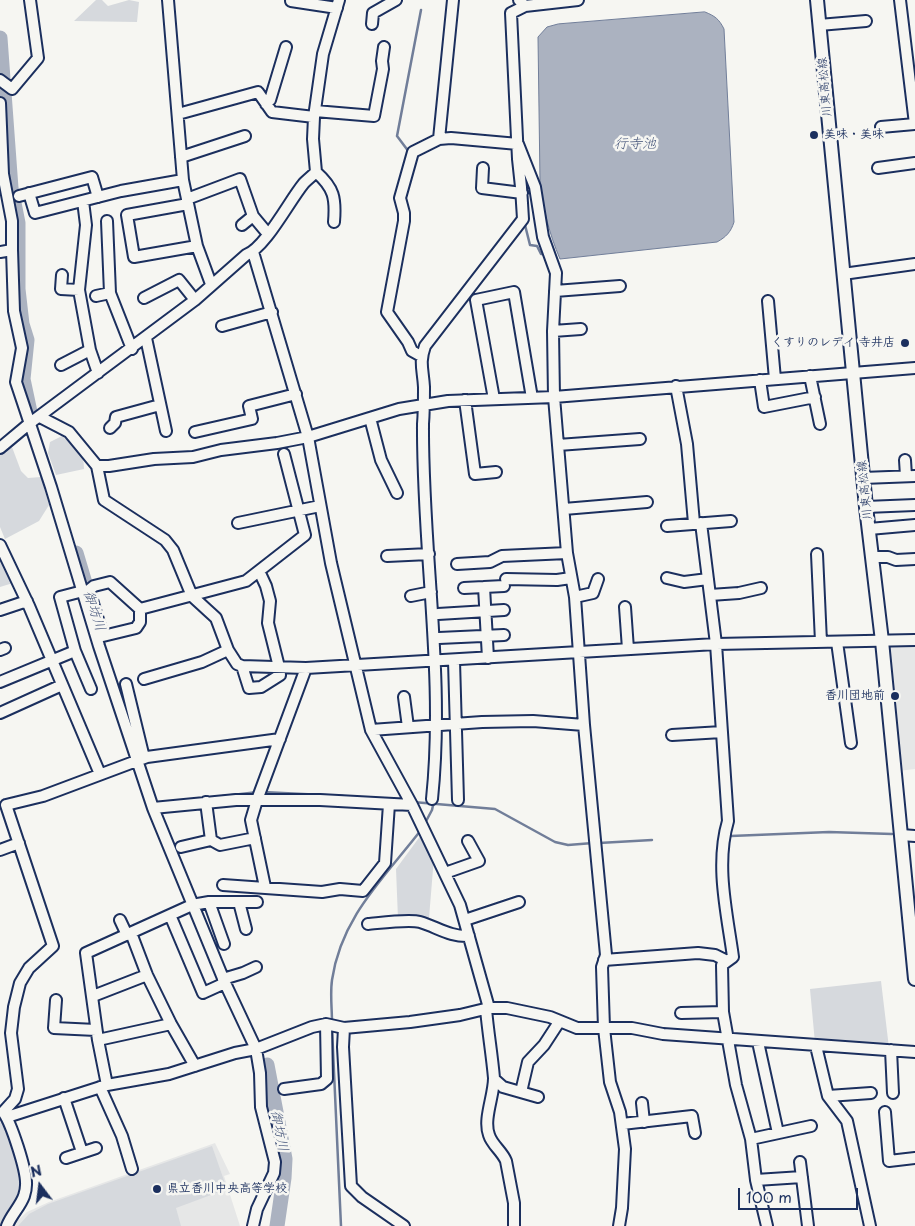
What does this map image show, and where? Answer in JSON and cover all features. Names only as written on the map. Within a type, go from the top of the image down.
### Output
[{"type":"main road","name":"川東高松線","points":[[817,0],[863,478],[882,641],[915,979]]},
{"type":"street","points":[[2,81],[12,89],[38,58],[30,0]]},
{"type":"street","points":[[168,0],[183,180],[197,246],[212,284]]},
{"type":"street","points":[[372,24],[373,13],[396,0]]},
{"type":"street","points":[[438,140],[453,0]]},
{"type":"street","points":[[432,799],[435,767],[434,662],[424,475],[424,404],[421,356],[425,346],[523,219],[511,13],[522,3],[578,0]]},
{"type":"street","points":[[881,127],[915,124],[900,0]]},
{"type":"street","points":[[291,1],[338,4],[323,54],[313,140],[316,172],[332,190],[336,204],[334,222]]},
{"type":"street","points":[[819,25],[866,21]]},
{"type":"street","points":[[266,104],[270,100],[286,47]]},
{"type":"street","points":[[178,114],[258,92],[272,112],[374,116],[383,69],[384,47]]},
{"type":"street","points":[[0,103],[5,211],[12,221],[14,311],[22,348],[16,382],[51,487],[99,646],[140,758]]},
{"type":"street","points":[[181,157],[245,136]]},
{"type":"street","points":[[421,356],[412,352],[408,342],[387,312],[404,221],[400,198],[413,152],[438,140],[451,138],[518,144]]},
{"type":"street","points":[[518,144],[535,187],[543,237],[556,273],[553,330],[554,397],[567,553],[575,597],[584,725],[606,955],[602,967],[604,1028],[610,1082],[622,1124],[625,1149],[622,1208],[619,1226]]},
{"type":"street","points":[[878,168],[915,164]]},
{"type":"street","points":[[483,168],[482,188],[522,193]]},
{"type":"street","points":[[0,448],[30,423],[132,349],[195,300],[246,255],[253,252],[304,184],[316,172]]},
{"type":"street","points":[[18,196],[92,177],[98,197]]},
{"type":"street","points":[[197,246],[134,257],[127,215],[187,202],[240,179],[253,216],[268,234]]},
{"type":"street","points":[[30,193],[35,213],[98,197],[183,180]]},
{"type":"street","points":[[83,201],[86,225],[79,290],[90,350],[98,373]]},
{"type":"street","points":[[242,225],[253,216]]},
{"type":"street","points":[[107,221],[110,293],[132,349]]},
{"type":"street","points":[[0,252],[12,250]]},
{"type":"street","points":[[253,252],[308,438],[331,563],[371,730],[412,805],[460,905],[465,920],[487,1009],[494,1079],[487,1128],[493,1143],[504,1154],[506,1161],[514,1203],[514,1226]]},
{"type":"street","points":[[843,274],[915,264]]},
{"type":"street","points":[[62,275],[61,289],[79,290]]},
{"type":"street","points":[[144,298],[179,280],[195,300]]},
{"type":"street","points":[[555,291],[620,286]]},
{"type":"street","points":[[494,399],[476,300],[514,292],[532,398]]},
{"type":"street","points":[[96,296],[110,293]]},
{"type":"street","points":[[768,301],[774,379]]},
{"type":"street","points":[[222,326],[272,312]]},
{"type":"street","points":[[553,330],[581,329]]},
{"type":"street","points":[[146,338],[166,431]]},
{"type":"street","points":[[61,365],[90,350]]},
{"type":"street","points":[[97,466],[154,459],[193,458],[221,450],[249,448],[308,438],[370,418],[424,404],[465,400],[554,397],[915,368]]},
{"type":"street","points":[[810,376],[820,424]]},
{"type":"street","points":[[760,380],[764,407],[815,397]]},
{"type":"street","points":[[676,386],[708,579],[716,644],[728,821],[724,834],[722,874],[734,957],[722,964],[723,1012],[736,1085],[751,1139],[756,1180],[767,1226]]},
{"type":"street","points":[[195,432],[252,419],[249,406],[296,394]]},
{"type":"street","points":[[465,400],[475,474],[496,472]]},
{"type":"street","points":[[110,428],[115,423],[116,417],[160,405]]},
{"type":"street","points":[[40,417],[69,432],[97,466],[104,500],[165,540],[174,550],[192,596],[216,618],[228,650],[237,664],[242,666],[306,668],[454,661],[716,644],[915,640]]},
{"type":"street","points":[[370,418],[381,460],[396,493]]},
{"type":"street","points":[[558,446],[640,439]]},
{"type":"street","points":[[140,609],[246,581],[305,535],[284,454]]},
{"type":"street","points":[[863,478],[910,476],[905,460]]},
{"type":"street","points":[[564,509],[647,502]]},
{"type":"street","points":[[866,507],[915,505]]},
{"type":"street","points":[[238,523],[298,509],[320,506]]},
{"type":"street","points":[[667,526],[731,521]]},
{"type":"street","points":[[869,529],[915,525]]},
{"type":"street","points":[[0,545],[100,774]]},
{"type":"street","points":[[458,564],[490,562],[502,556],[567,553]]},
{"type":"street","points":[[388,556],[429,554]]},
{"type":"street","points":[[817,554],[821,642]]},
{"type":"street","points":[[872,557],[888,557],[896,560],[915,559]]},
{"type":"street","points":[[242,666],[249,688],[261,687],[280,675],[268,623],[270,601],[259,571]]},
{"type":"street","points":[[464,588],[571,578]]},
{"type":"street","points":[[667,578],[684,582],[708,579]]},
{"type":"street","points":[[575,597],[593,593],[598,579]]},
{"type":"street","points":[[110,582],[140,609],[140,622],[136,628],[103,636],[89,590],[94,586],[110,582]]},
{"type":"street","points":[[484,587],[488,658]]},
{"type":"street","points":[[710,595],[760,588]]},
{"type":"street","points":[[83,591],[60,597],[75,651],[91,689]]},
{"type":"street","points":[[411,596],[431,592]]},
{"type":"street","points":[[0,610],[26,601]]},
{"type":"street","points":[[625,607],[628,649]]},
{"type":"street","points":[[438,614],[504,610]]},
{"type":"street","points":[[439,638],[504,635]]},
{"type":"street","points":[[837,642],[851,742]]},
{"type":"street","points":[[144,679],[202,662],[228,650]]},
{"type":"street","points":[[0,682],[75,651]]},
{"type":"street","points":[[454,661],[458,800]]},
{"type":"street","points":[[264,887],[251,820],[306,668]]},
{"type":"street","points":[[126,684],[140,758],[153,808],[224,981],[256,1049],[260,1073],[261,1107],[274,1162],[274,1174],[257,1209],[253,1226]]},
{"type":"street","points":[[0,712],[62,685]]},
{"type":"street","points":[[404,697],[408,727]]},
{"type":"street","points":[[371,730],[435,724],[533,721],[584,725]]},
{"type":"street","points":[[672,735],[722,732]]},
{"type":"street","points":[[3,1113],[14,1099],[18,1089],[11,1033],[14,1007],[20,983],[30,968],[53,946],[19,843],[3,806],[43,796],[140,758],[280,738]]},
{"type":"street","points":[[153,808],[206,802],[257,800],[320,800],[412,805]]},
{"type":"street","points":[[206,802],[211,840]]},
{"type":"street","points":[[223,885],[322,892],[340,889],[363,891],[385,863],[389,804]]},
{"type":"street","points":[[900,835],[915,836]]},
{"type":"street","points":[[180,847],[211,840],[220,845],[255,838]]},
{"type":"street","points":[[445,873],[479,861],[468,841]]},
{"type":"street","points":[[0,850],[19,843]]},
{"type":"street","points":[[209,902],[224,944]]},
{"type":"street","points":[[132,1169],[104,1086],[86,954],[192,905],[209,902],[257,902]]},
{"type":"street","points":[[239,902],[246,929]]},
{"type":"street","points":[[465,920],[519,902]]},
{"type":"street","points":[[170,915],[203,993],[224,981],[256,967]]},
{"type":"street","points":[[120,920],[129,934],[171,1024],[195,1066]]},
{"type":"street","points":[[368,924],[418,921],[449,934],[469,936]]},
{"type":"street","points":[[604,960],[698,952],[715,955],[727,960]]},
{"type":"street","points":[[93,996],[147,975]]},
{"type":"street","points":[[56,1000],[54,1028],[97,1035],[171,1024]]},
{"type":"street","points":[[3,1113],[104,1086],[169,1074],[236,1053],[256,1049],[312,1027],[326,1024],[344,1028],[410,1022],[487,1009],[507,1008],[527,1011],[550,1017],[577,1028],[632,1028],[663,1034],[728,1040],[915,1052]]},
{"type":"street","points":[[682,1014],[723,1012]]},
{"type":"street","points":[[520,1092],[528,1062],[544,1045],[559,1022]]},
{"type":"street","points":[[284,1089],[321,1084],[326,1078],[326,1024]]},
{"type":"street","points":[[344,1028],[343,1047],[351,1186],[362,1198],[404,1226]]},
{"type":"street","points":[[758,1042],[778,1133]]},
{"type":"street","points":[[816,1046],[828,1096],[847,1121],[870,1226]]},
{"type":"street","points":[[891,1050],[893,1093]]},
{"type":"street","points":[[494,1079],[503,1087],[538,1097]]},
{"type":"street","points":[[828,1096],[871,1093]]},
{"type":"street","points":[[64,1098],[82,1152]]},
{"type":"street","points":[[642,1103],[644,1122]]},
{"type":"street","points":[[885,1112],[888,1160],[915,1158]]},
{"type":"street","points":[[3,1113],[24,1168],[26,1184],[20,1206],[10,1218],[7,1226]]},
{"type":"street","points":[[622,1124],[692,1116],[695,1133]]},
{"type":"street","points":[[751,1139],[811,1126]]},
{"type":"street","points":[[66,1158],[96,1148]]},
{"type":"street","points":[[800,1162],[808,1226]]},
{"type":"street","points":[[756,1180],[802,1176]]},
{"type":"shaded area","points":[[96,0],[102,0],[108,6],[129,0],[139,2],[137,22],[74,21]]},
{"type":"shaded area","points":[[62,436],[83,454],[84,469],[56,475],[48,453],[50,442]]},
{"type":"shaded area","points":[[12,447],[21,471],[28,478],[41,477],[49,505],[39,521],[5,539],[0,527],[0,455]]},
{"type":"shaded area","points":[[0,556],[2,556],[13,583],[0,587]]},
{"type":"shaded area","points":[[890,644],[915,644],[915,769],[898,771],[886,649]]},
{"type":"shaded area","points":[[421,835],[434,857],[429,918],[398,919],[396,869]]},
{"type":"shaded area","points":[[881,981],[889,1048],[815,1043],[810,989]]},
{"type":"shaded area","points":[[0,1122],[3,1124],[14,1153],[26,1204],[3,1226],[0,1226]]},
{"type":"shaded area","name":"県立香川中央高等学校","points":[[215,1143],[230,1174],[224,1176],[240,1226],[14,1226],[27,1212],[49,1202]]},
{"type":"shaded area","name":"県立香川中央高等学校","points":[[212,1146],[227,1189],[176,1208],[181,1226],[18,1226],[29,1214],[48,1204]]},
{"type":"water","name":"行寺池","points":[[705,12],[716,18],[724,29],[734,222],[730,231],[717,242],[560,259],[547,221],[540,181],[538,37],[547,27],[558,24]]},
{"type":"waterway","points":[[525,1],[532,0]]},
{"type":"waterway","points":[[409,152],[397,136],[421,10]]},
{"type":"waterway","name":"御坊川","points":[[0,38],[11,188],[18,223],[18,289],[22,324],[27,340],[23,379],[30,412]]},
{"type":"waterway","points":[[525,225],[530,245],[537,246],[541,254],[545,254]]},
{"type":"waterway","points":[[430,510],[431,527]]},
{"type":"waterway","name":"御坊川","points":[[76,553],[90,600]]},
{"type":"waterway","points":[[189,800],[258,792]]},
{"type":"waterway","points":[[263,792],[343,796]]},
{"type":"waterway","points":[[424,825],[432,810],[434,801]]},
{"type":"waterway","points":[[413,802],[495,809],[555,842],[568,845],[593,843]]},
{"type":"waterway","points":[[332,1022],[332,980],[344,937],[366,899],[421,830]]},
{"type":"waterway","points":[[731,836],[829,832],[892,834]]},
{"type":"waterway","points":[[599,843],[652,840]]},
{"type":"waterway","points":[[332,1028],[341,1226]]},
{"type":"waterway","name":"御坊川","points":[[267,1065],[285,1159],[277,1226]]},
{"type":"place","name":"美味・美味","points":[[814,135]]},
{"type":"place","name":"くすりのレデイ 寺井店","points":[[905,343]]},
{"type":"place","name":"香川団地前","points":[[895,696]]},
{"type":"place","name":"県立香川中央高等学校","points":[[157,1189]]}]
